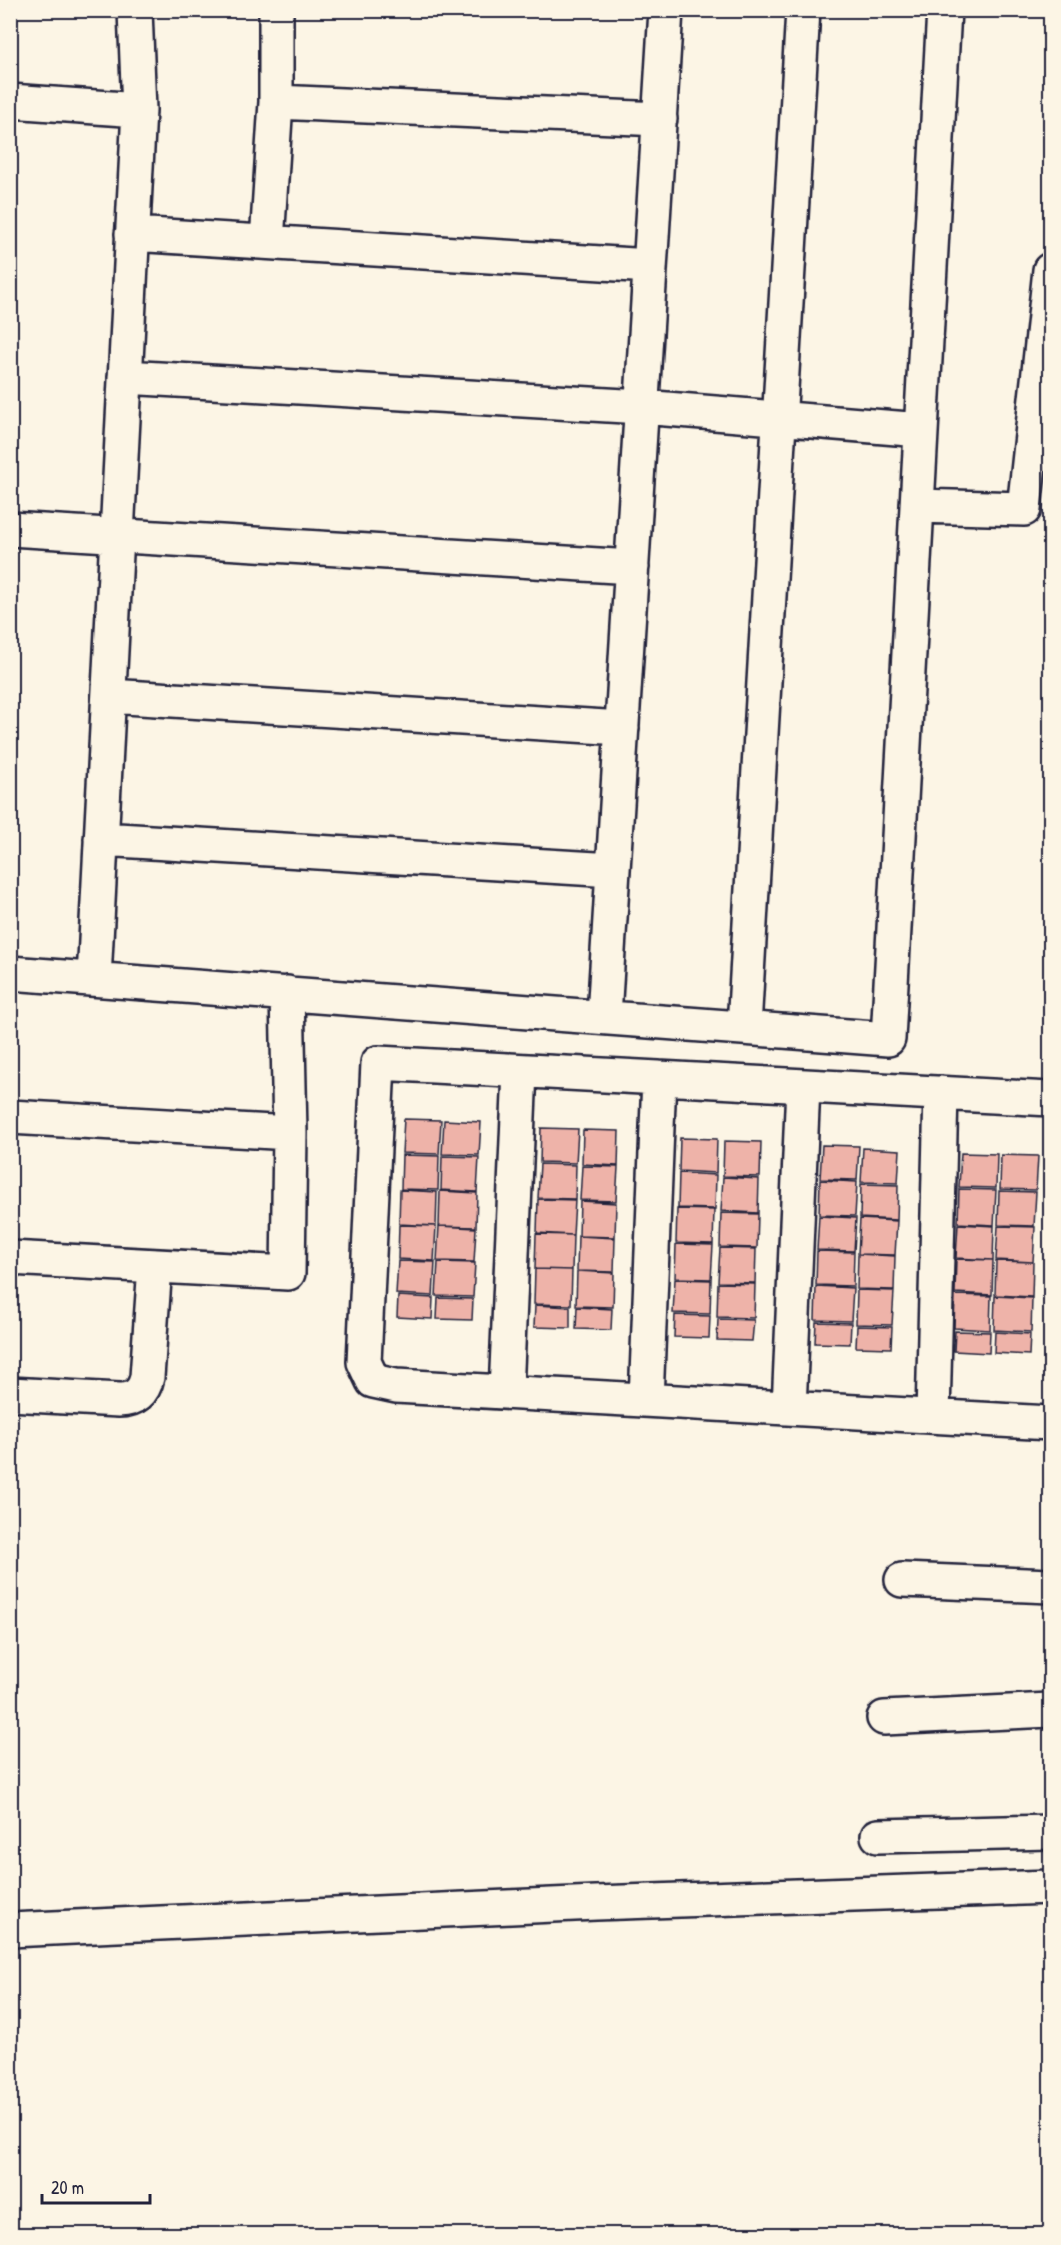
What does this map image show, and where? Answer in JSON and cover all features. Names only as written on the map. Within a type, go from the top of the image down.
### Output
[{"type":"street","points":[[94,979],[138,110],[135,10]]},
{"type":"street","points":[[267,242],[276,102],[276,10]]},
{"type":"street","points":[[604,1016],[666,10]]},
{"type":"street","points":[[744,1027],[803,10]]},
{"type":"street","points":[[10,973],[888,1039],[944,10]]},
{"type":"street","points":[[10,101],[138,110]]},
{"type":"street","points":[[276,102],[660,118]]},
{"type":"street","points":[[132,234],[650,266]]},
{"type":"street","points":[[917,506],[1024,509],[1050,270]]},
{"type":"street","points":[[125,377],[642,407],[921,430]]},
{"type":"street","points":[[10,529],[632,567]]},
{"type":"street","points":[[109,696],[622,728]]},
{"type":"street","points":[[101,839],[613,870]]},
{"type":"street","points":[[10,1258],[288,1273],[290,1133],[287,993]]},
{"type":"street","points":[[1050,1099],[378,1063],[364,1362],[373,1381],[396,1386],[1050,1423]]},
{"type":"street","points":[[506,1392],[520,1071]]},
{"type":"street","points":[[646,1401],[659,1078]]},
{"type":"street","points":[[789,1408],[803,1086]]},
{"type":"street","points":[[933,1416],[941,1093]]},
{"type":"street","points":[[10,1117],[290,1133]]},
{"type":"street","points":[[10,1394],[119,1400],[132,1398],[138,1394],[146,1384],[147,1377],[155,1266]]},
{"type":"street","points":[[902,1580],[1050,1586]]},
{"type":"street","points":[[884,1718],[1050,1710]]},
{"type":"street","points":[[878,1836],[1050,1832]]},
{"type":"street","points":[[10,1930],[596,1903],[1050,1887]]},
{"type":"building","points":[[404,1119],[441,1120],[439,1154],[402,1153]]},
{"type":"building","points":[[444,1120],[481,1122],[479,1155],[442,1154]]},
{"type":"building","points":[[541,1128],[578,1129],[576,1163],[540,1162]]},
{"type":"building","points":[[583,1130],[619,1131],[618,1166],[582,1164]]},
{"type":"building","points":[[680,1138],[717,1139],[716,1173],[679,1171]]},
{"type":"building","points":[[724,1141],[761,1142],[760,1177],[723,1176]]},
{"type":"building","points":[[822,1145],[859,1146],[857,1180],[820,1179]]},
{"type":"building","points":[[863,1148],[900,1150],[898,1183],[861,1182]]},
{"type":"building","points":[[961,1153],[997,1154],[996,1188],[959,1187]]},
{"type":"building","points":[[402,1155],[439,1156],[438,1190],[401,1189]]},
{"type":"building","points":[[1001,1155],[1038,1156],[1036,1190],[1000,1189]]},
{"type":"building","points":[[442,1156],[479,1157],[477,1192],[441,1190]]},
{"type":"building","points":[[540,1164],[576,1165],[575,1199],[538,1198]]},
{"type":"building","points":[[582,1166],[618,1167],[616,1201],[580,1200]]},
{"type":"building","points":[[679,1173],[716,1175],[715,1209],[678,1208]]},
{"type":"building","points":[[723,1177],[759,1179],[758,1213],[721,1211]]},
{"type":"building","points":[[820,1180],[857,1182],[855,1216],[819,1215]]},
{"type":"building","points":[[861,1184],[898,1185],[897,1220],[860,1218]]},
{"type":"building","points":[[959,1189],[996,1190],[994,1225],[958,1223]]},
{"type":"building","points":[[400,1190],[437,1192],[436,1226],[399,1224]]},
{"type":"building","points":[[440,1191],[477,1193],[476,1227],[439,1226]]},
{"type":"building","points":[[999,1191],[1036,1192],[1034,1226],[998,1225]]},
{"type":"building","points":[[538,1199],[575,1200],[573,1235],[537,1233]]},
{"type":"building","points":[[580,1201],[616,1203],[615,1237],[579,1236]]},
{"type":"building","points":[[677,1209],[714,1210],[713,1244],[676,1243]]},
{"type":"building","points":[[721,1213],[758,1214],[757,1248],[720,1247]]},
{"type":"building","points":[[819,1216],[856,1218],[854,1251],[817,1250]]},
{"type":"building","points":[[860,1219],[897,1221],[895,1255],[858,1254]]},
{"type":"building","points":[[958,1224],[994,1226],[993,1260],[956,1258]]},
{"type":"building","points":[[399,1225],[436,1226],[434,1261],[398,1259]]},
{"type":"building","points":[[439,1226],[476,1228],[474,1262],[437,1261]]},
{"type":"building","points":[[998,1226],[1035,1227],[1033,1262],[996,1260]]},
{"type":"building","points":[[536,1234],[573,1235],[572,1270],[535,1269]]},
{"type":"building","points":[[578,1236],[615,1238],[614,1272],[577,1271]]},
{"type":"building","points":[[676,1244],[713,1245],[711,1279],[675,1278]]},
{"type":"building","points":[[720,1248],[756,1249],[755,1283],[718,1282]]},
{"type":"building","points":[[817,1251],[854,1252],[853,1286],[816,1285]]},
{"type":"building","points":[[858,1254],[895,1256],[894,1290],[857,1289]]},
{"type":"building","points":[[956,1259],[993,1260],[992,1295],[955,1293]]},
{"type":"building","points":[[398,1261],[435,1262],[433,1296],[396,1294]]},
{"type":"building","points":[[996,1261],[1033,1262],[1032,1297],[995,1295]]},
{"type":"building","points":[[438,1262],[475,1263],[473,1297],[436,1296]]},
{"type":"building","points":[[535,1269],[572,1270],[571,1305],[534,1304]]},
{"type":"building","points":[[577,1271],[614,1273],[613,1307],[576,1306]]},
{"type":"building","points":[[675,1279],[711,1280],[710,1314],[673,1313]]},
{"type":"building","points":[[718,1283],[755,1284],[754,1318],[717,1317]]},
{"type":"building","points":[[816,1286],[853,1288],[851,1321],[815,1320]]},
{"type":"building","points":[[857,1290],[894,1291],[892,1325],[856,1324]]},
{"type":"building","points":[[955,1295],[991,1296],[990,1330],[954,1328]]},
{"type":"building","points":[[398,1296],[433,1298],[432,1319],[397,1317]]},
{"type":"building","points":[[995,1296],[1032,1298],[1031,1332],[994,1330]]},
{"type":"building","points":[[438,1298],[473,1299],[472,1320],[437,1319]]},
{"type":"building","points":[[535,1305],[570,1307],[570,1328],[534,1327]]},
{"type":"building","points":[[577,1307],[612,1309],[611,1330],[576,1329]]},
{"type":"building","points":[[675,1315],[710,1316],[709,1338],[674,1337]]},
{"type":"building","points":[[718,1319],[754,1320],[752,1341],[717,1340]]},
{"type":"building","points":[[816,1322],[851,1323],[850,1344],[815,1343]]},
{"type":"building","points":[[857,1326],[892,1327],[891,1348],[856,1347]]},
{"type":"building","points":[[955,1331],[990,1332],[989,1353],[954,1351]]},
{"type":"building","points":[[995,1332],[1030,1334],[1029,1355],[994,1353]]}]
